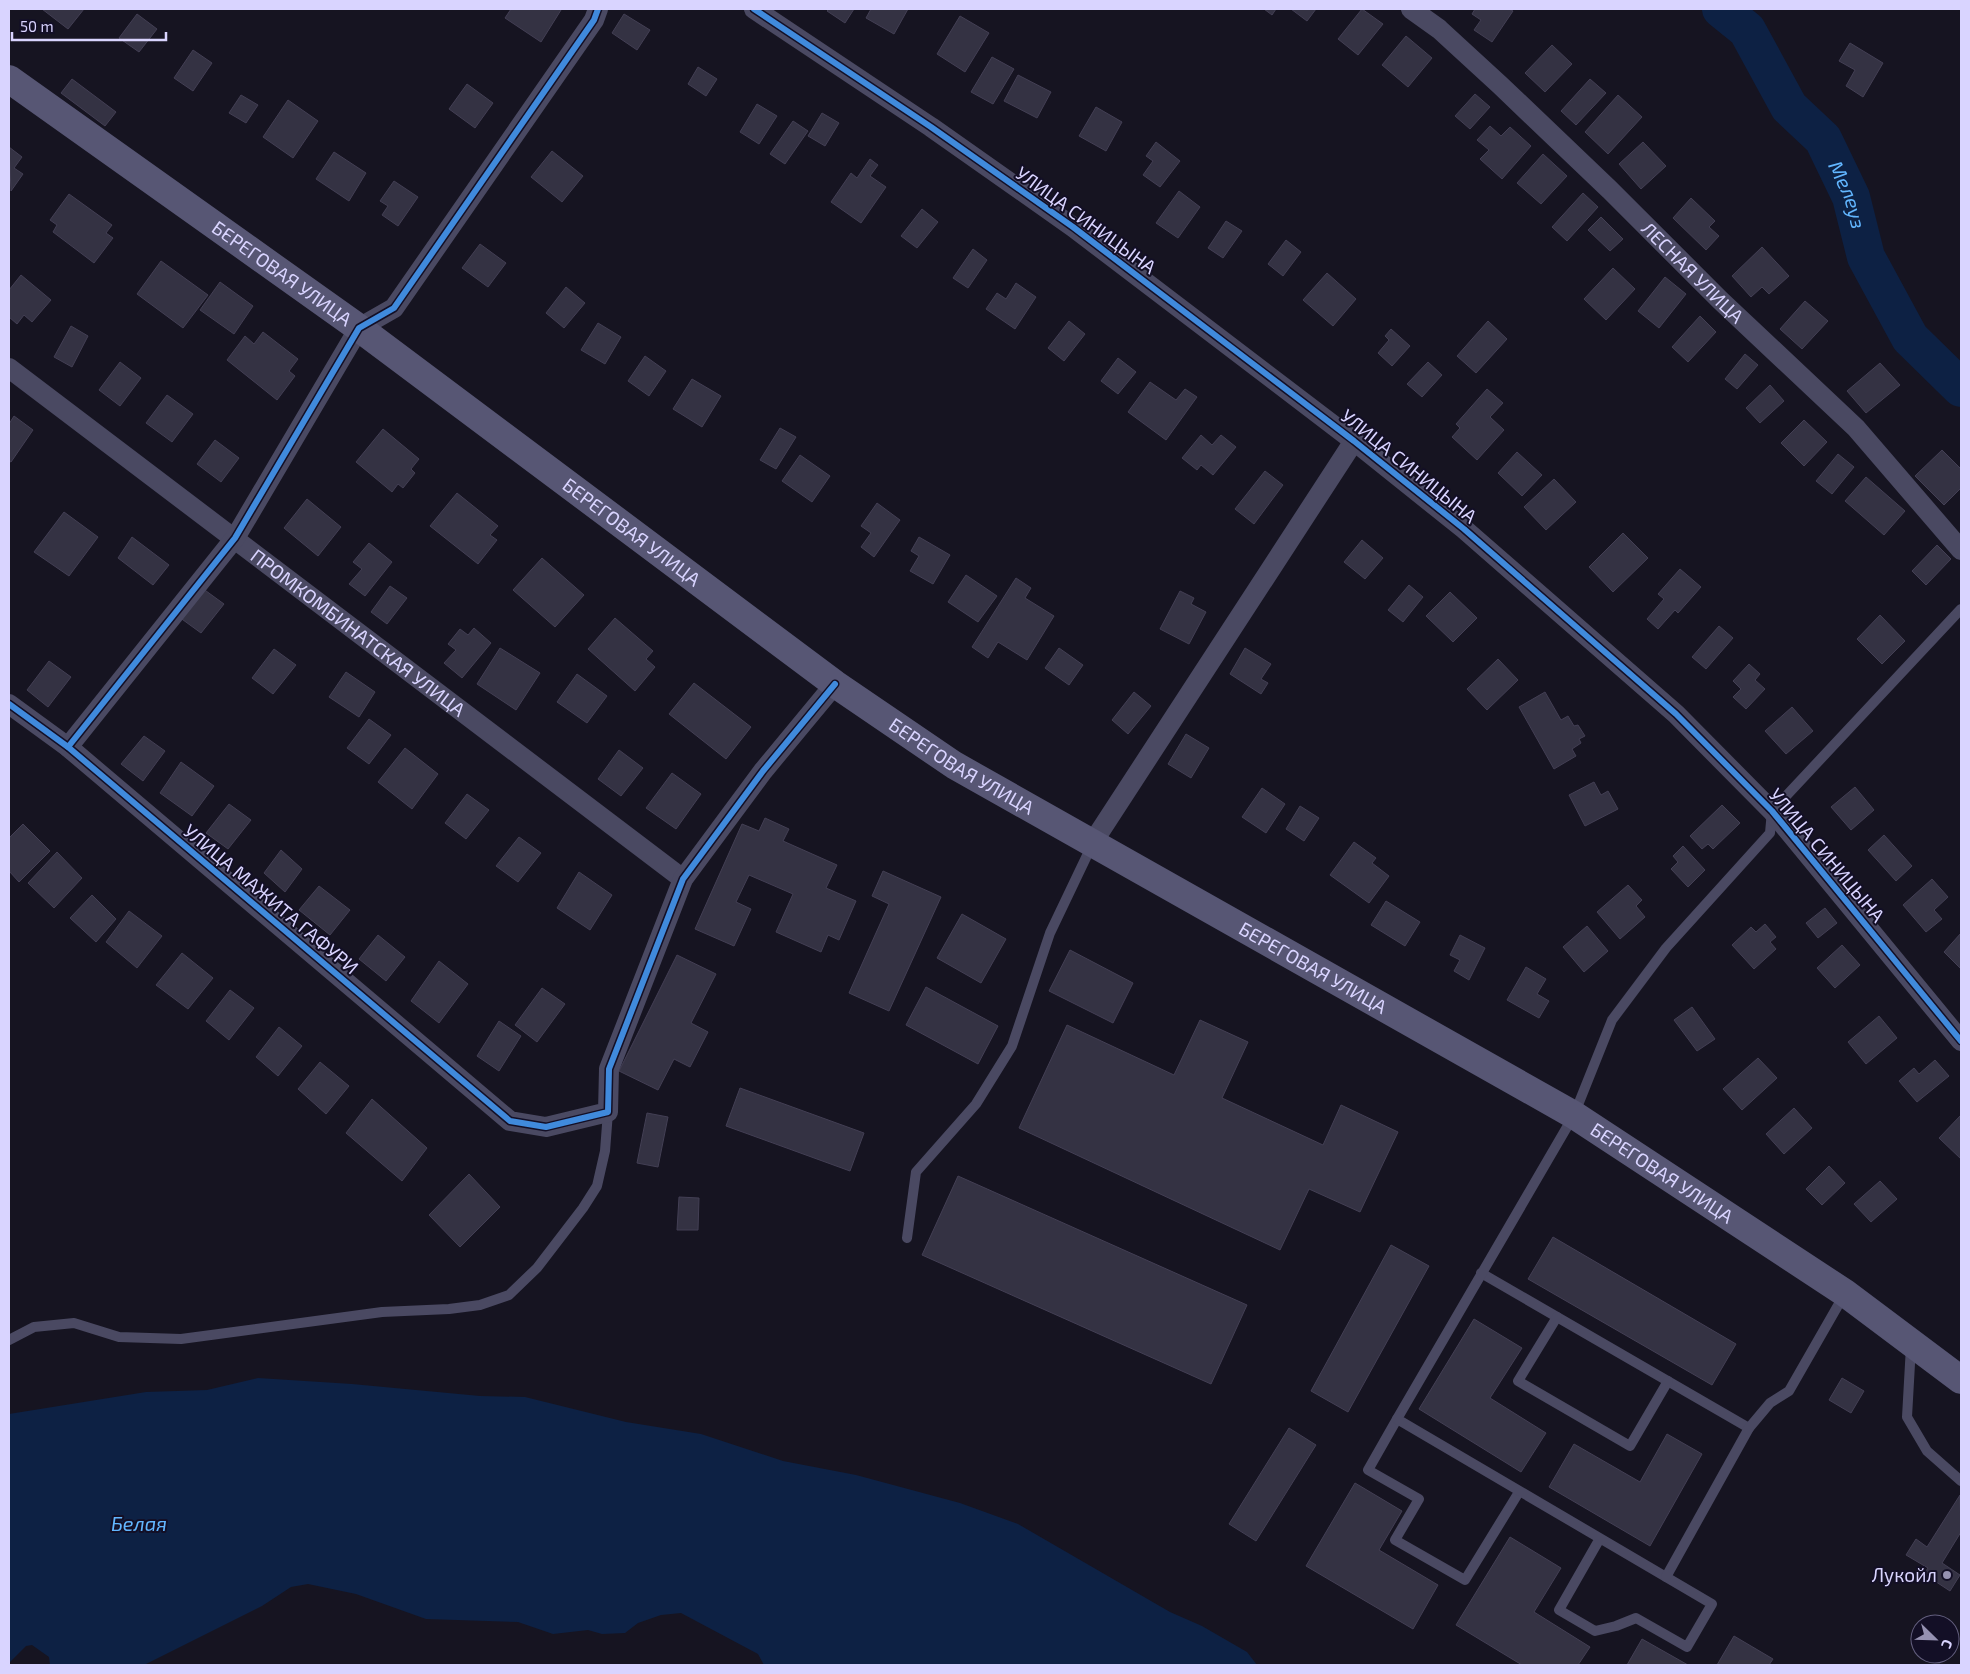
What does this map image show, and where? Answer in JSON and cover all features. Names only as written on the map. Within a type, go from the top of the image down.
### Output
[{"type":"main road","name":"БЕРЕГОВАЯ УЛИЦА","points":[[9,80],[359,328],[835,684],[954,765],[1574,1115],[1845,1292],[1961,1380]]},
{"type":"street","points":[[68,747],[235,538],[359,328],[394,308],[594,20],[598,9]]},
{"type":"street","name":"УЛИЦА СИНИЦЫНА","points":[[754,9],[931,127],[1073,227],[1354,441],[1464,529],[1676,714],[1772,811],[1961,1041]]},
{"type":"street","name":"ЛЕСНАЯ УЛИЦА","points":[[1411,9],[1439,29],[1500,85],[1610,190],[1720,300],[1856,428],[1961,550]]},
{"type":"street","name":"ПРОМКОМБИНАТСКАЯ УЛИЦА","points":[[9,368],[683,879]]},
{"type":"street","points":[[1093,842],[1354,441]]},
{"type":"street","points":[[608,1112],[608,1069],[683,879],[763,772],[835,684]]},
{"type":"street","name":"УЛИЦА МАЖИТА ГАФУРИ","points":[[9,704],[68,747],[510,1120],[546,1128],[608,1112]]},
{"type":"lane","points":[[1519,1492],[1465,1580],[1395,1540],[1419,1499],[1368,1470],[1574,1115],[1612,1020],[1666,948],[1770,833],[1772,811],[1961,609]]},
{"type":"lane","points":[[907,1238],[916,1172],[976,1104],[1012,1046],[1050,933],[1093,842]]},
{"type":"lane","points":[[9,1340],[34,1326],[74,1324],[119,1337],[181,1339],[382,1312],[480,1305],[510,1295],[537,1268],[583,1208],[597,1186],[605,1151],[608,1112]]},
{"type":"lane","points":[[1482,1273],[1749,1428]]},
{"type":"lane","points":[[1666,1577],[1749,1428],[1770,1403],[1789,1391],[1845,1292]]},
{"type":"lane","points":[[1557,1317],[1518,1382],[1630,1446],[1668,1381]]},
{"type":"lane","points":[[1911,1342],[1907,1417],[1927,1451],[1961,1481]]},
{"type":"lane","points":[[1397,1419],[1599,1540],[1712,1604],[1688,1648],[1636,1618],[1616,1626],[1595,1631],[1559,1610],[1599,1540]]},
{"type":"water","name":"Белая","points":[[258,1378],[352,1384],[480,1396],[525,1397],[626,1422],[701,1434],[783,1461],[856,1475],[960,1503],[1018,1524],[1170,1612],[1202,1626],[1247,1652],[1257,1665],[764,1665],[758,1654],[681,1613],[661,1615],[638,1623],[625,1633],[602,1634],[588,1630],[553,1634],[518,1622],[426,1619],[356,1594],[308,1584],[291,1587],[262,1606],[144,1665],[50,1665],[49,1657],[32,1645],[26,1646],[9,1663],[9,1414],[146,1392],[207,1390]]},
{"type":"building","points":[[42,9],[84,9],[68,29]]},
{"type":"building","points":[[511,9],[561,10],[541,42],[505,18]]},
{"type":"building","points":[[829,9],[854,9],[845,23],[827,11]]},
{"type":"building","points":[[871,9],[908,9],[894,34],[866,18]]},
{"type":"building","points":[[1264,9],[1276,9],[1272,15]]},
{"type":"building","points":[[1291,9],[1316,9],[1307,21]]},
{"type":"building","points":[[1362,9],[1383,24],[1358,55],[1338,39]]},
{"type":"building","points":[[1475,9],[1509,9],[1513,11],[1492,42],[1474,30],[1481,20],[1472,14]]},
{"type":"building","points":[[137,14],[157,29],[139,52],[119,38]]},
{"type":"building","points":[[624,14],[650,30],[637,50],[612,33]]},
{"type":"building","points":[[960,16],[989,33],[965,72],[937,54]]},
{"type":"building","points":[[1406,36],[1432,58],[1408,87],[1382,65]]},
{"type":"building","points":[[1850,43],[1883,63],[1863,97],[1846,86],[1855,70],[1839,61]]},
{"type":"building","points":[[1552,45],[1572,64],[1545,92],[1525,73]]},
{"type":"building","points":[[193,50],[212,63],[193,91],[174,78]]},
{"type":"building","points":[[992,57],[1014,69],[993,104],[971,92]]},
{"type":"building","points":[[698,67],[717,79],[706,96],[688,84]]},
{"type":"building","points":[[1018,75],[1051,92],[1037,118],[1004,101]]},
{"type":"building","points":[[72,79],[116,112],[105,126],[61,93]]},
{"type":"building","points":[[1590,79],[1606,93],[1576,125],[1561,111]]},
{"type":"building","points":[[467,84],[493,103],[475,128],[449,109]]},
{"type":"building","points":[[1475,94],[1490,107],[1470,129],[1455,116]]},
{"type":"building","points":[[241,95],[258,105],[246,123],[229,113]]},
{"type":"building","points":[[1618,95],[1642,117],[1608,154],[1585,132]]},
{"type":"building","points":[[288,100],[318,121],[293,158],[263,137]]},
{"type":"building","points":[[757,104],[777,116],[759,144],[740,132]]},
{"type":"building","points":[[1096,107],[1122,122],[1106,151],[1079,136]]},
{"type":"building","points":[[822,113],[839,123],[825,146],[808,136]]},
{"type":"building","points":[[793,121],[808,131],[785,164],[770,154]]},
{"type":"building","points":[[1490,126],[1501,136],[1510,127],[1531,146],[1502,179],[1480,159],[1489,150],[1477,140]]},
{"type":"building","points":[[1156,142],[1180,161],[1160,187],[1143,175],[1153,161],[1146,156]]},
{"type":"building","points":[[1643,142],[1666,166],[1641,189],[1619,164]]},
{"type":"building","points":[[9,147],[22,157],[14,168],[23,174],[11,191]]},
{"type":"building","points":[[552,151],[583,176],[562,202],[531,177]]},
{"type":"building","points":[[334,152],[366,173],[349,201],[316,179]]},
{"type":"building","points":[[1543,154],[1567,176],[1541,204],[1517,183]]},
{"type":"building","points":[[870,159],[878,165],[870,176],[886,187],[861,223],[831,202],[851,173],[857,178]]},
{"type":"building","points":[[394,181],[418,197],[398,226],[382,215],[388,206],[380,201]]},
{"type":"building","points":[[1179,191],[1200,207],[1178,238],[1156,223]]},
{"type":"building","points":[[1583,193],[1598,207],[1567,241],[1552,227]]},
{"type":"building","points":[[69,194],[112,225],[106,233],[113,238],[94,263],[53,232],[57,225],[50,220]]},
{"type":"building","points":[[1691,198],[1715,221],[1709,227],[1719,236],[1706,250],[1673,218]]},
{"type":"building","points":[[922,209],[938,222],[917,248],[901,236]]},
{"type":"building","points":[[1601,217],[1623,239],[1610,251],[1588,230]]},
{"type":"building","points":[[1226,221],[1242,231],[1223,258],[1208,248]]},
{"type":"building","points":[[1286,240],[1301,252],[1283,276],[1268,264]]},
{"type":"building","points":[[480,244],[506,263],[488,287],[462,268]]},
{"type":"building","points":[[1762,247],[1789,276],[1769,294],[1762,287],[1751,297],[1732,276]]},
{"type":"building","points":[[973,249],[987,260],[968,288],[953,278]]},
{"type":"building","points":[[161,261],[208,295],[183,328],[137,294]]},
{"type":"building","points":[[1613,268],[1635,289],[1606,320],[1584,299]]},
{"type":"building","points":[[1327,273],[1356,299],[1333,326],[1303,300]]},
{"type":"building","points":[[21,275],[51,300],[32,322],[24,315],[17,324],[9,317],[9,290]]},
{"type":"building","points":[[1665,277],[1686,294],[1659,328],[1638,311]]},
{"type":"building","points":[[220,282],[253,306],[234,334],[200,310]]},
{"type":"building","points":[[1016,283],[1036,297],[1015,329],[986,309],[997,293],[1006,299]]},
{"type":"building","points":[[566,287],[585,303],[564,328],[546,313]]},
{"type":"building","points":[[1805,301],[1828,321],[1802,349],[1780,329]]},
{"type":"building","points":[[1700,316],[1716,332],[1688,362],[1672,347]]},
{"type":"building","points":[[1069,321],[1085,334],[1064,361],[1048,348]]},
{"type":"building","points":[[1488,321],[1507,339],[1476,373],[1457,356]]},
{"type":"building","points":[[598,323],[621,337],[605,364],[581,350]]},
{"type":"building","points":[[71,326],[88,336],[72,367],[54,357]]},
{"type":"building","points":[[1391,329],[1410,346],[1392,366],[1378,353],[1389,340],[1385,336]]},
{"type":"building","points":[[263,332],[298,359],[289,371],[295,376],[277,400],[227,360],[245,336],[254,344]]},
{"type":"building","points":[[1745,354],[1758,365],[1737,389],[1725,379]]},
{"type":"building","points":[[645,356],[666,371],[649,396],[628,381]]},
{"type":"building","points":[[1118,358],[1136,372],[1118,394],[1101,381]]},
{"type":"building","points":[[120,362],[141,378],[120,406],[99,390]]},
{"type":"building","points":[[1428,362],[1442,375],[1422,397],[1407,384]]},
{"type":"building","points":[[1880,363],[1900,385],[1866,413],[1847,391]]},
{"type":"building","points":[[692,379],[721,396],[702,427],[673,409]]},
{"type":"building","points":[[1150,382],[1176,400],[1185,389],[1197,397],[1166,440],[1128,412]]},
{"type":"building","points":[[1770,385],[1784,401],[1760,423],[1746,408]]},
{"type":"building","points":[[1487,389],[1503,403],[1490,417],[1504,430],[1477,460],[1452,437],[1460,428],[1456,424]]},
{"type":"building","points":[[167,395],[193,414],[172,442],[146,423]]},
{"type":"building","points":[[14,416],[33,430],[11,462],[9,461],[9,424]]},
{"type":"building","points":[[1804,420],[1827,442],[1804,466],[1781,443]]},
{"type":"building","points":[[780,428],[796,437],[776,469],[760,460]]},
{"type":"building","points":[[383,429],[419,459],[411,469],[415,473],[403,488],[398,484],[392,492],[356,462]]},
{"type":"building","points":[[1201,435],[1212,445],[1221,435],[1236,447],[1213,475],[1201,465],[1197,470],[1182,458]]},
{"type":"building","points":[[215,440],[239,458],[221,482],[197,464]]},
{"type":"building","points":[[1942,450],[1961,469],[1961,488],[1944,505],[1915,476]]},
{"type":"building","points":[[1517,452],[1542,475],[1522,496],[1498,473]]},
{"type":"building","points":[[1838,454],[1854,467],[1832,494],[1816,481]]},
{"type":"building","points":[[800,455],[830,476],[812,502],[782,481]]},
{"type":"building","points":[[1265,471],[1283,485],[1254,524],[1235,509]]},
{"type":"building","points":[[1866,477],[1905,511],[1884,535],[1845,501]]},
{"type":"building","points":[[1554,479],[1576,502],[1546,530],[1524,507]]},
{"type":"building","points":[[457,493],[498,526],[490,535],[497,540],[478,564],[430,526]]},
{"type":"building","points":[[307,499],[341,527],[318,556],[284,528]]},
{"type":"building","points":[[877,503],[900,520],[874,557],[861,547],[871,533],[861,526]]},
{"type":"building","points":[[64,512],[98,537],[69,576],[34,552]]},
{"type":"building","points":[[1623,533],[1648,558],[1613,592],[1589,567]]},
{"type":"building","points":[[132,537],[169,565],[153,585],[118,558]]},
{"type":"building","points":[[919,537],[950,555],[933,584],[910,571],[919,556],[911,551]]},
{"type":"building","points":[[1362,540],[1383,558],[1365,579],[1344,562]]},
{"type":"building","points":[[369,543],[392,562],[365,596],[349,584],[362,569],[353,562]]},
{"type":"building","points":[[1937,545],[1951,559],[1926,585],[1912,571]]},
{"type":"building","points":[[542,558],[584,595],[555,627],[513,590]]},
{"type":"building","points":[[1680,569],[1701,587],[1678,613],[1675,610],[1658,629],[1647,619],[1664,599],[1658,594]]},
{"type":"building","points":[[966,575],[997,596],[978,622],[948,602]]},
{"type":"building","points":[[1016,578],[1031,588],[1025,598],[1054,616],[1027,660],[998,642],[988,658],[972,647]]},
{"type":"building","points":[[1409,585],[1423,597],[1403,622],[1388,610]]},
{"type":"building","points":[[390,586],[407,598],[387,624],[371,612]]},
{"type":"building","points":[[202,588],[224,604],[201,633],[179,617]]},
{"type":"building","points":[[1180,591],[1194,598],[1191,604],[1206,612],[1189,644],[1160,629]]},
{"type":"building","points":[[1450,592],[1477,618],[1453,642],[1426,616]]},
{"type":"building","points":[[1880,615],[1905,641],[1882,664],[1857,639]]},
{"type":"building","points":[[615,618],[653,651],[646,659],[655,667],[635,691],[588,649]]},
{"type":"building","points":[[1719,626],[1733,638],[1706,669],[1692,657]]},
{"type":"building","points":[[474,628],[491,643],[462,678],[444,663],[456,650],[448,644],[460,629],[468,635]]},
{"type":"building","points":[[500,648],[540,673],[516,710],[477,684]]},
{"type":"building","points":[[1059,648],[1083,665],[1069,685],[1045,668]]},
{"type":"building","points":[[1245,648],[1271,664],[1261,679],[1268,683],[1261,694],[1230,674]]},
{"type":"building","points":[[274,649],[296,665],[273,694],[252,678]]},
{"type":"building","points":[[1498,659],[1518,680],[1487,710],[1467,689]]},
{"type":"building","points":[[49,661],[71,677],[48,707],[27,690]]},
{"type":"building","points":[[1749,664],[1760,674],[1755,680],[1765,689],[1746,709],[1733,697],[1741,689],[1733,681]]},
{"type":"building","points":[[346,672],[375,692],[359,717],[329,697]]},
{"type":"building","points":[[577,674],[607,696],[587,723],[557,702]]},
{"type":"building","points":[[694,683],[751,727],[726,759],[669,714]]},
{"type":"building","points":[[1134,692],[1151,706],[1128,734],[1112,720]]},
{"type":"building","points":[[1545,692],[1561,720],[1568,716],[1574,726],[1578,725],[1585,736],[1579,739],[1581,743],[1572,749],[1576,756],[1554,769],[1519,707]]},
{"type":"building","points":[[1792,707],[1813,731],[1786,754],[1765,731]]},
{"type":"building","points":[[369,719],[391,735],[369,764],[347,748]]},
{"type":"building","points":[[1186,734],[1209,748],[1191,778],[1168,764]]},
{"type":"building","points":[[144,736],[165,751],[143,781],[121,764]]},
{"type":"building","points":[[405,748],[438,774],[412,809],[378,782]]},
{"type":"building","points":[[619,750],[643,768],[621,796],[598,779]]},
{"type":"building","points":[[181,762],[214,786],[192,816],[160,793]]},
{"type":"building","points":[[672,773],[701,794],[676,829],[646,808]]},
{"type":"building","points":[[1594,782],[1601,795],[1608,791],[1618,809],[1585,826],[1569,795]]},
{"type":"building","points":[[1855,787],[1874,810],[1851,830],[1831,807]]},
{"type":"building","points":[[1262,788],[1285,804],[1266,833],[1242,817]]},
{"type":"building","points":[[467,794],[489,810],[466,839],[445,823]]},
{"type":"building","points":[[229,804],[251,820],[228,849],[206,833]]},
{"type":"building","points":[[1722,805],[1740,823],[1713,849],[1708,844],[1702,849],[1690,836]]},
{"type":"building","points":[[1300,806],[1319,818],[1304,841],[1286,829]]},
{"type":"building","points":[[765,818],[789,829],[783,841],[837,865],[826,888],[856,901],[839,940],[828,935],[821,952],[776,932],[793,894],[749,875],[736,902],[751,909],[734,946],[695,929],[742,824],[759,831]]},
{"type":"building","points":[[23,824],[50,851],[19,882],[9,871],[9,838]]},
{"type":"building","points":[[1884,835],[1912,866],[1896,881],[1868,850]]},
{"type":"building","points":[[519,837],[541,853],[518,882],[496,866]]},
{"type":"building","points":[[1354,842],[1376,858],[1372,863],[1389,876],[1369,903],[1330,875]]},
{"type":"building","points":[[1683,846],[1705,870],[1688,887],[1671,869],[1678,862],[1673,856]]},
{"type":"building","points":[[281,850],[302,869],[285,892],[264,873]]},
{"type":"building","points":[[57,852],[82,878],[54,908],[28,883]]},
{"type":"building","points":[[883,871],[941,897],[889,1011],[849,993],[889,904],[872,896]]},
{"type":"building","points":[[579,872],[612,895],[590,930],[557,908]]},
{"type":"building","points":[[1932,879],[1948,897],[1934,910],[1942,919],[1926,932],[1903,905]]},
{"type":"building","points":[[1628,885],[1642,900],[1636,906],[1645,917],[1620,939],[1597,912]]},
{"type":"building","points":[[319,886],[350,910],[330,935],[299,910]]},
{"type":"building","points":[[92,895],[116,919],[96,942],[70,918]]},
{"type":"building","points":[[1386,901],[1420,922],[1405,946],[1371,925]]},
{"type":"building","points":[[1825,908],[1837,923],[1818,938],[1806,923]]},
{"type":"building","points":[[129,911],[162,936],[137,968],[106,942]]},
{"type":"building","points":[[962,914],[1006,939],[981,983],[937,958]]},
{"type":"building","points":[[1765,924],[1776,937],[1770,942],[1776,949],[1754,969],[1732,945],[1751,927],[1756,932]]},
{"type":"building","points":[[1587,926],[1608,951],[1584,972],[1563,947]]},
{"type":"building","points":[[1961,933],[1961,969],[1944,952]]},
{"type":"building","points":[[378,935],[405,957],[386,981],[359,959]]},
{"type":"building","points":[[1460,935],[1485,948],[1469,980],[1454,971],[1460,960],[1450,955]]},
{"type":"building","points":[[1842,945],[1860,965],[1835,988],[1817,968]]},
{"type":"building","points":[[1070,950],[1133,983],[1113,1023],[1049,991]]},
{"type":"building","points":[[182,953],[213,978],[188,1009],[156,985]]},
{"type":"building","points":[[677,955],[716,974],[691,1023],[708,1032],[690,1067],[674,1059],[658,1090],[619,1071]]},
{"type":"building","points":[[439,961],[468,984],[439,1023],[411,1001]]},
{"type":"building","points":[[1526,967],[1546,979],[1537,994],[1549,1001],[1539,1018],[1507,1000]]},
{"type":"building","points":[[926,987],[998,1026],[978,1064],[906,1025]]},
{"type":"building","points":[[542,988],[565,1004],[537,1042],[515,1025]]},
{"type":"building","points":[[230,990],[254,1008],[229,1040],[206,1021]]},
{"type":"building","points":[[1692,1007],[1715,1039],[1697,1051],[1674,1020]]},
{"type":"building","points":[[1879,1016],[1897,1038],[1866,1064],[1848,1042]]},
{"type":"building","points":[[1200,1020],[1248,1042],[1222,1098],[1323,1145],[1341,1105],[1398,1132],[1360,1212],[1309,1189],[1280,1250],[1019,1128],[1067,1025],[1174,1075]]},
{"type":"building","points":[[499,1021],[521,1036],[499,1071],[477,1056]]},
{"type":"building","points":[[279,1027],[302,1046],[278,1076],[256,1057]]},
{"type":"building","points":[[1758,1058],[1777,1078],[1742,1110],[1723,1089]]},
{"type":"building","points":[[1935,1060],[1949,1076],[1917,1102],[1899,1081],[1914,1068],[1919,1074]]},
{"type":"building","points":[[320,1062],[349,1086],[326,1114],[298,1089]]},
{"type":"building","points":[[740,1088],[864,1133],[850,1171],[726,1126]]},
{"type":"building","points":[[372,1099],[427,1148],[402,1181],[346,1133]]},
{"type":"building","points":[[1794,1108],[1812,1128],[1784,1154],[1766,1134]]},
{"type":"building","points":[[647,1113],[668,1117],[658,1167],[637,1163]]},
{"type":"building","points":[[1961,1115],[1961,1159],[1939,1138]]},
{"type":"building","points":[[1829,1166],[1845,1183],[1822,1205],[1806,1189]]},
{"type":"building","points":[[469,1174],[500,1207],[460,1247],[429,1215]]},
{"type":"building","points":[[958,1176],[1247,1305],[1211,1384],[922,1255]]},
{"type":"building","points":[[1880,1181],[1897,1199],[1871,1222],[1854,1204]]},
{"type":"building","points":[[679,1197],[699,1198],[698,1230],[677,1230]]},
{"type":"building","points":[[1553,1237],[1736,1344],[1712,1385],[1528,1279]]},
{"type":"building","points":[[1391,1245],[1429,1266],[1348,1412],[1311,1391]]},
{"type":"building","points":[[1474,1319],[1522,1348],[1490,1398],[1546,1433],[1521,1472],[1419,1409]]},
{"type":"building","points":[[1842,1378],[1864,1391],[1851,1413],[1829,1400]]},
{"type":"building","points":[[1289,1428],[1316,1445],[1256,1541],[1229,1524]]},
{"type":"building","points":[[1667,1434],[1702,1454],[1650,1546],[1549,1487],[1574,1444],[1640,1482]]},
{"type":"building","points":[[1355,1483],[1402,1511],[1379,1550],[1438,1585],[1413,1629],[1306,1566]]},
{"type":"building","points":[[1960,1495],[1961,1532],[1942,1563],[1960,1575],[1950,1591],[1924,1574],[1928,1568],[1906,1555],[1916,1539],[1927,1547]]},
{"type":"building","points":[[1510,1537],[1561,1568],[1534,1612],[1590,1647],[1578,1665],[1522,1665],[1456,1625]]},
{"type":"building","points":[[1734,1636],[1773,1659],[1769,1665],[1717,1665]]},
{"type":"building","points":[[1642,1639],[1688,1665],[1627,1665]]},
{"type":"waterway","name":"Мелеуз","points":[[1721,9],[1747,30],[1789,107],[1823,139],[1851,197],[1866,257],[1910,338],[1961,388]]},
{"type":"cycle path","points":[[68,747],[235,538],[359,328],[394,308],[594,20],[598,9]]},
{"type":"cycle path","points":[[754,9],[931,127],[1073,227],[1354,441],[1464,529],[1676,714],[1772,811],[1961,1041]]},
{"type":"cycle path","points":[[9,704],[68,747],[510,1121],[546,1127],[608,1112],[609,1069],[683,879],[763,771],[835,684]]},
{"type":"place","name":"Лукойл","points":[[1947,1575]]}]
